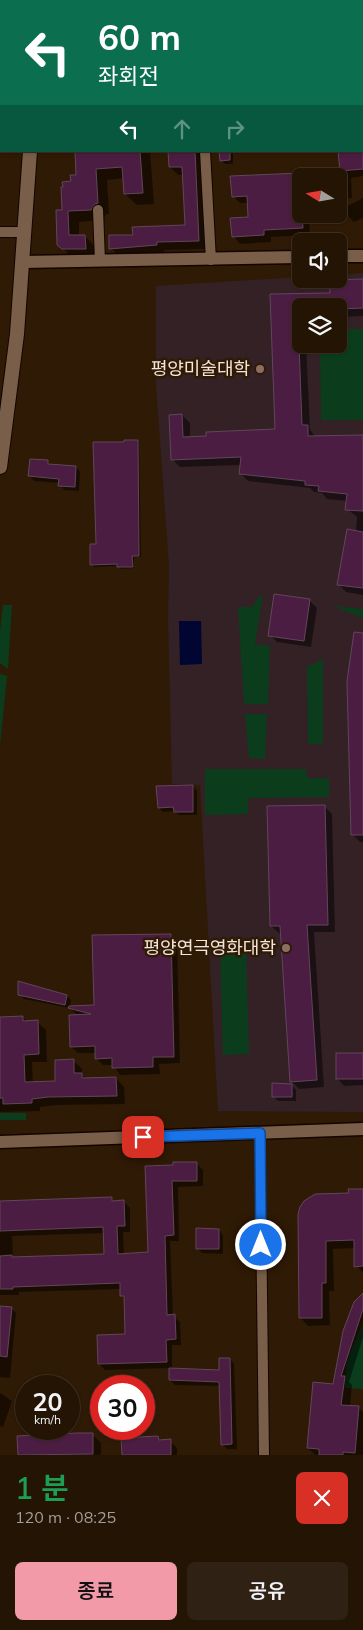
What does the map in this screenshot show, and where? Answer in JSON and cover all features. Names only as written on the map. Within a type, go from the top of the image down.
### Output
[{"type":"main road","points":[[0,467],[17,334],[30,152]]},
{"type":"street","points":[[205,152],[211,260]]},
{"type":"street","points":[[98,210],[100,261]]},
{"type":"street","points":[[0,232],[24,232]]},
{"type":"street","points":[[347,256],[363,256]]},
{"type":"street","points":[[22,262],[292,257]]},
{"type":"street","points":[[0,1142],[363,1129]]},
{"type":"street","points":[[260,1133],[264,1455]]},
{"type":"shaded area","name":"평양연극영화대학","points":[[363,273],[363,1112],[218,1111],[200,785],[172,784],[168,617],[169,566],[156,385],[156,286],[292,278],[292,288],[347,288],[347,274]]},
{"type":"green space","points":[[347,329],[363,329],[363,420],[321,420],[320,353],[347,353]]},
{"type":"green space","points":[[263,594],[255,644],[270,646],[268,704],[244,704],[238,607],[252,607]]},
{"type":"green space","points":[[3,605],[12,605],[8,669],[0,663],[0,631]]},
{"type":"green space","points":[[332,606],[363,609],[363,618]]},
{"type":"green space","points":[[323,659],[323,744],[308,744],[307,667]]},
{"type":"green space","points":[[0,674],[7,676],[0,745]]},
{"type":"green space","points":[[245,714],[267,714],[265,759],[249,758]]},
{"type":"green space","points":[[205,769],[306,769],[307,778],[329,778],[329,797],[248,798],[248,814],[205,815]]},
{"type":"green space","points":[[246,944],[249,1054],[223,1055],[220,945]]},
{"type":"green space","points":[[0,1113],[26,1113],[26,1120],[0,1120]]},
{"type":"green space","points":[[363,1321],[363,1389],[345,1388],[347,1362]]},
{"type":"water","points":[[179,621],[201,621],[202,664],[180,665]]},
{"type":"building","points":[[75,152],[140,152],[143,193],[124,194],[122,167],[96,169],[98,203],[91,210],[68,211],[69,235],[85,235],[86,249],[62,249],[57,245],[56,210],[62,210],[62,182],[71,181],[70,175],[76,175]]},
{"type":"building","points":[[168,152],[195,152],[199,241],[157,242],[157,245],[109,249],[109,235],[133,235],[132,227],[185,225],[182,167],[169,167]]},
{"type":"building","points":[[219,152],[230,152],[230,160],[220,161]]},
{"type":"building","points":[[338,152],[363,152],[363,169],[348,170],[348,168],[340,168]]},
{"type":"building","points":[[292,173],[292,223],[303,223],[303,228],[264,230],[264,235],[232,237],[230,218],[248,217],[247,196],[232,197],[230,176]]},
{"type":"building","points":[[347,279],[363,279],[363,308],[347,309],[347,298],[292,298],[292,353],[299,353],[302,425],[308,425],[308,436],[363,435],[363,511],[345,510],[347,494],[318,491],[319,486],[305,485],[305,481],[239,474],[241,457],[171,460],[169,415],[182,414],[183,437],[206,436],[206,432],[275,429],[270,294],[330,293],[330,288],[347,288]]},
{"type":"building","points":[[124,440],[138,440],[139,556],[132,556],[133,567],[117,567],[117,564],[90,565],[90,544],[96,544],[93,442],[124,442]]},
{"type":"building","points":[[30,459],[48,460],[48,464],[76,466],[75,487],[58,486],[59,479],[28,476]]},
{"type":"building","points":[[347,529],[363,532],[363,588],[337,585]]},
{"type":"building","points":[[274,594],[310,599],[304,641],[268,636]]},
{"type":"building","points":[[354,632],[363,633],[363,835],[351,835],[347,681]]},
{"type":"building","points":[[193,785],[193,812],[174,812],[173,807],[158,808],[156,786]]},
{"type":"building","points":[[325,805],[328,925],[307,925],[317,1080],[290,1082],[280,926],[270,926],[267,806]]},
{"type":"building","points":[[171,934],[174,1057],[153,1057],[153,1067],[112,1068],[112,1058],[95,1059],[95,1046],[70,1047],[69,1015],[91,1014],[68,1008],[69,1006],[94,1005],[92,935]]},
{"type":"building","points":[[18,981],[67,995],[65,1005],[18,995]]},
{"type":"building","points":[[23,1016],[23,1021],[38,1020],[39,1054],[24,1055],[25,1082],[55,1081],[55,1060],[74,1059],[74,1073],[82,1073],[82,1078],[116,1077],[117,1096],[48,1097],[32,1099],[32,1103],[3,1104],[3,1098],[0,1098],[0,1017]]},
{"type":"building","points":[[336,1053],[363,1053],[363,1079],[336,1079]]},
{"type":"building","points":[[272,1083],[292,1084],[292,1097],[272,1097]]},
{"type":"building","points":[[173,1162],[197,1162],[197,1181],[172,1181],[174,1235],[165,1236],[167,1315],[175,1314],[176,1339],[166,1340],[167,1362],[98,1364],[97,1335],[125,1334],[124,1296],[120,1296],[120,1283],[0,1289],[0,1256],[104,1254],[103,1227],[0,1231],[0,1201],[112,1197],[112,1201],[124,1200],[125,1226],[117,1226],[118,1254],[148,1252],[145,1166],[173,1165]]},
{"type":"building","points":[[348,1189],[363,1189],[363,1266],[354,1267],[354,1240],[326,1241],[326,1283],[322,1283],[322,1318],[299,1318],[298,1214],[300,1207],[304,1201],[315,1194],[349,1193]]},
{"type":"building","points":[[196,1228],[219,1229],[219,1249],[196,1249]]},
{"type":"building","points":[[363,1293],[363,1309],[341,1376],[345,1376],[341,1405],[359,1406],[355,1453],[343,1452],[343,1455],[319,1455],[319,1449],[307,1448],[313,1382],[333,1384],[343,1331],[354,1302]]},
{"type":"building","points":[[0,1306],[12,1307],[7,1357],[0,1356]]},
{"type":"building","points":[[219,1358],[230,1358],[232,1444],[221,1445],[219,1382],[169,1380],[169,1368],[219,1370]]},
{"type":"building","points":[[80,1433],[90,1433],[90,1440],[93,1440],[93,1454],[18,1455],[17,1440],[80,1440]]},
{"type":"building","points":[[155,1436],[158,1436],[159,1440],[171,1439],[171,1455],[122,1455],[121,1440],[155,1440]]},
{"type":"place","name":"평양미술대학","points":[[260,369]]},
{"type":"place","name":"평양연극영화대학","points":[[286,948]]},
{"type":"route","points":[[143,1137],[260,1133],[261,1245]]}]
